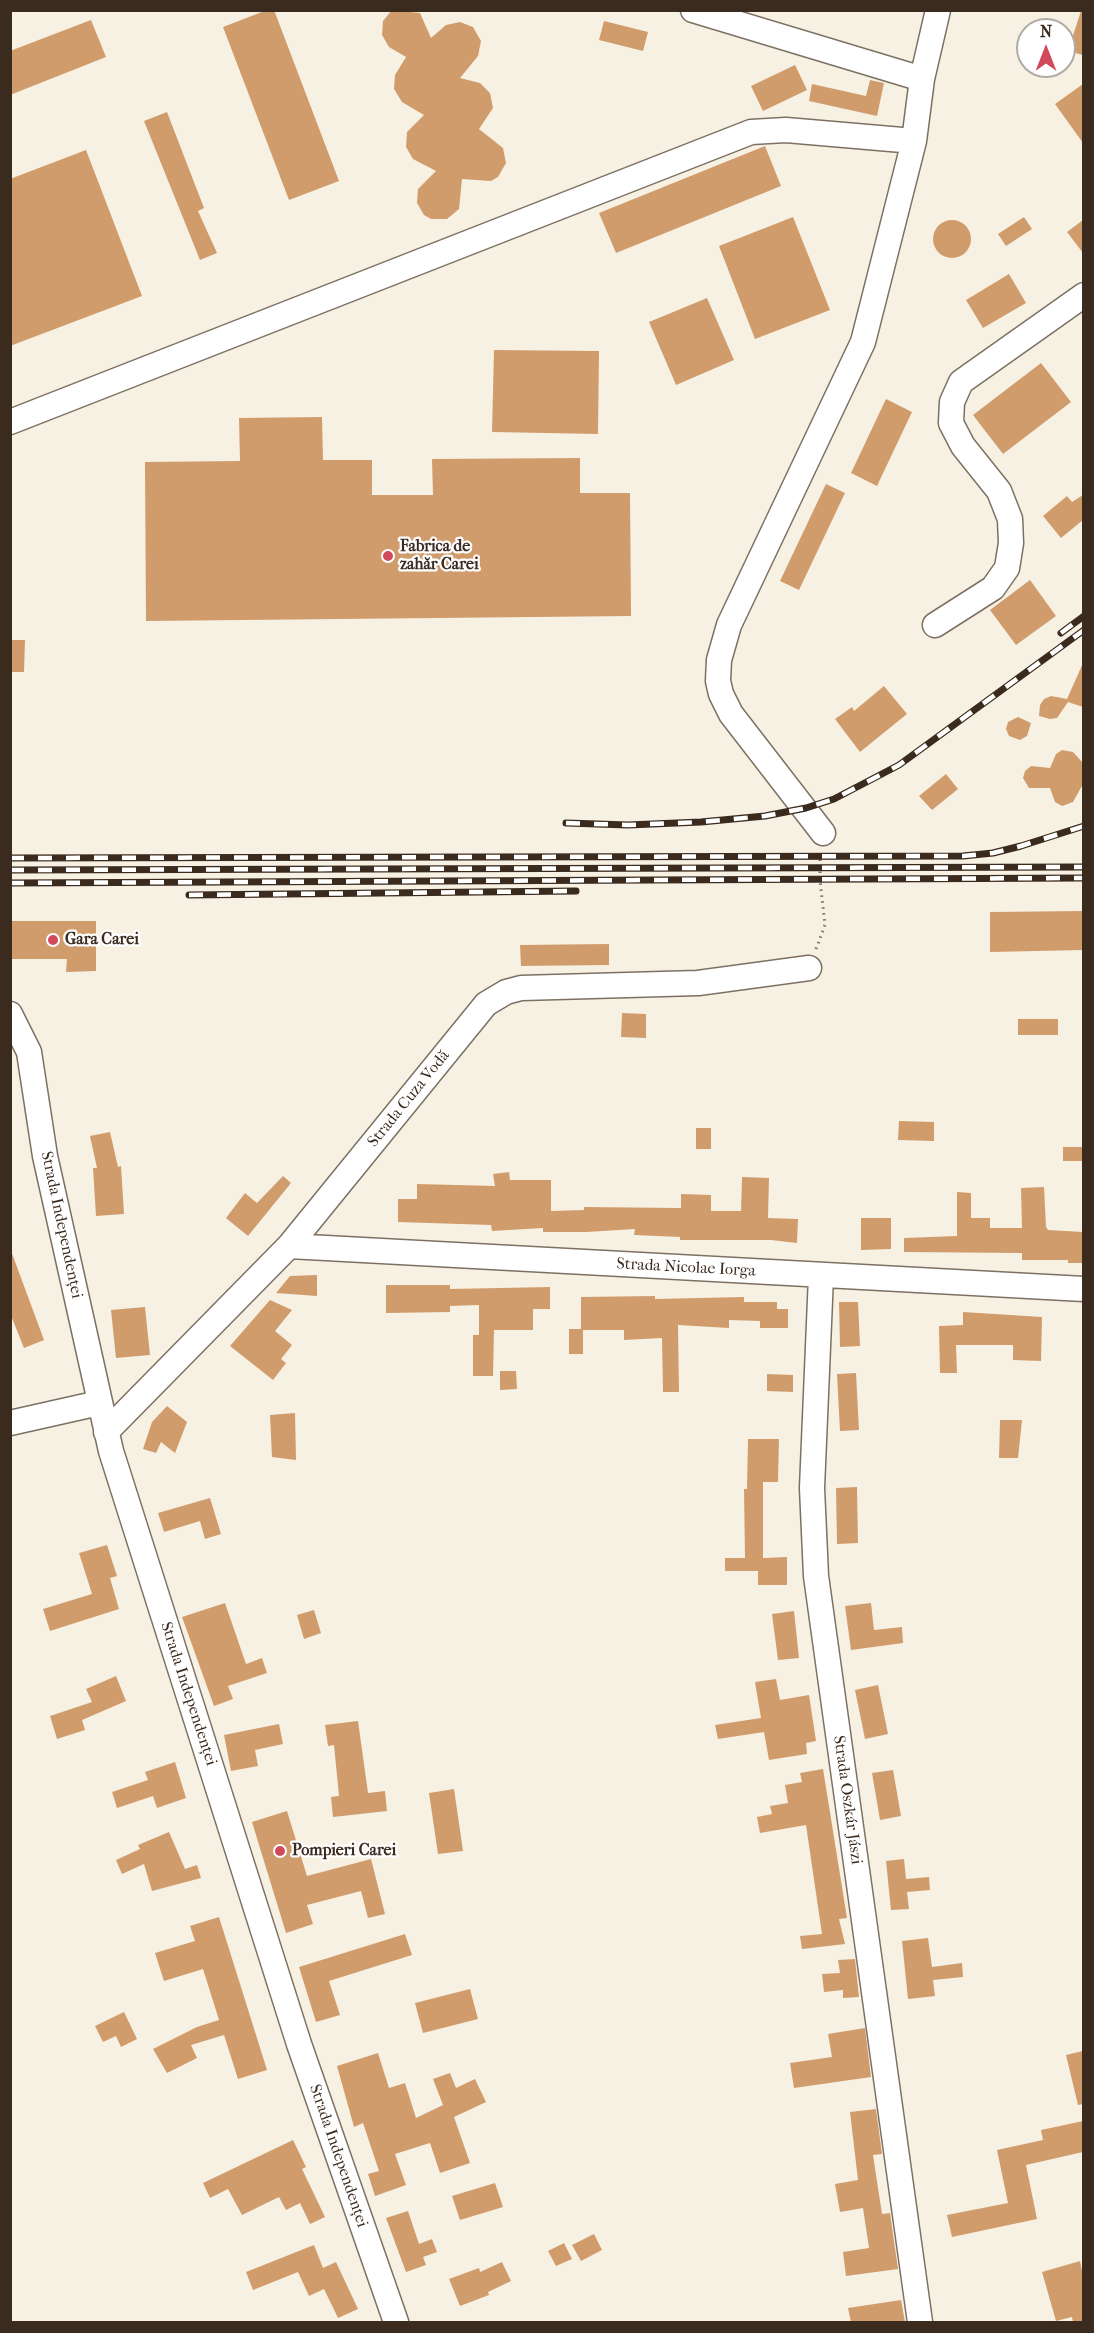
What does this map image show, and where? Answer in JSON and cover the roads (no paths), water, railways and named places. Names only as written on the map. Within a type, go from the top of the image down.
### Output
[{"type":"street","points":[[693,10],[922,79]]},
{"type":"street","points":[[823,833],[731,714],[721,694],[718,681],[719,660],[729,625],[863,342],[914,141],[922,79],[938,10]]},
{"type":"street","points":[[10,422],[751,132],[786,130],[914,141]]},
{"type":"street","points":[[935,625],[993,588],[1008,568],[1011,543],[1010,519],[999,491],[963,446],[951,423],[952,402],[960,382],[1083,295]]},
{"type":"street","name":"Strada Cuza Vodă","points":[[106,1432],[290,1246],[486,1005],[506,992],[521,988],[698,982],[809,968]]},
{"type":"street","name":"Strada Independenței","points":[[10,1014],[45,1156],[106,1432],[299,2044],[396,2322]]},
{"type":"street","name":"Strada Nicolae Iorga","points":[[290,1246],[1083,1289]]},
{"type":"street","name":"Strada Oszkár Jászi","points":[[821,1276],[813,1488],[816,1576],[920,2322]]},
{"type":"street","points":[[10,1424],[99,1403]]},
{"type":"railway","points":[[1061,633],[1084,616]]},
{"type":"railway","points":[[566,823],[628,825],[701,822],[765,816],[806,808],[834,799],[899,765],[1084,630]]},
{"type":"railway","points":[[10,858],[963,856],[993,853],[1084,826]]},
{"type":"railway","points":[[10,870],[1084,867]]},
{"type":"railway","points":[[10,883],[1084,878]]},
{"type":"railway","points":[[189,895],[576,891]]},
{"type":"place","name":"Fabrica de zahăr Carei","points":[[388,556]]},
{"type":"place","name":"Gara Carei","points":[[53,940]]},
{"type":"place","name":"Pompieri Carei","points":[[280,1851]]}]
